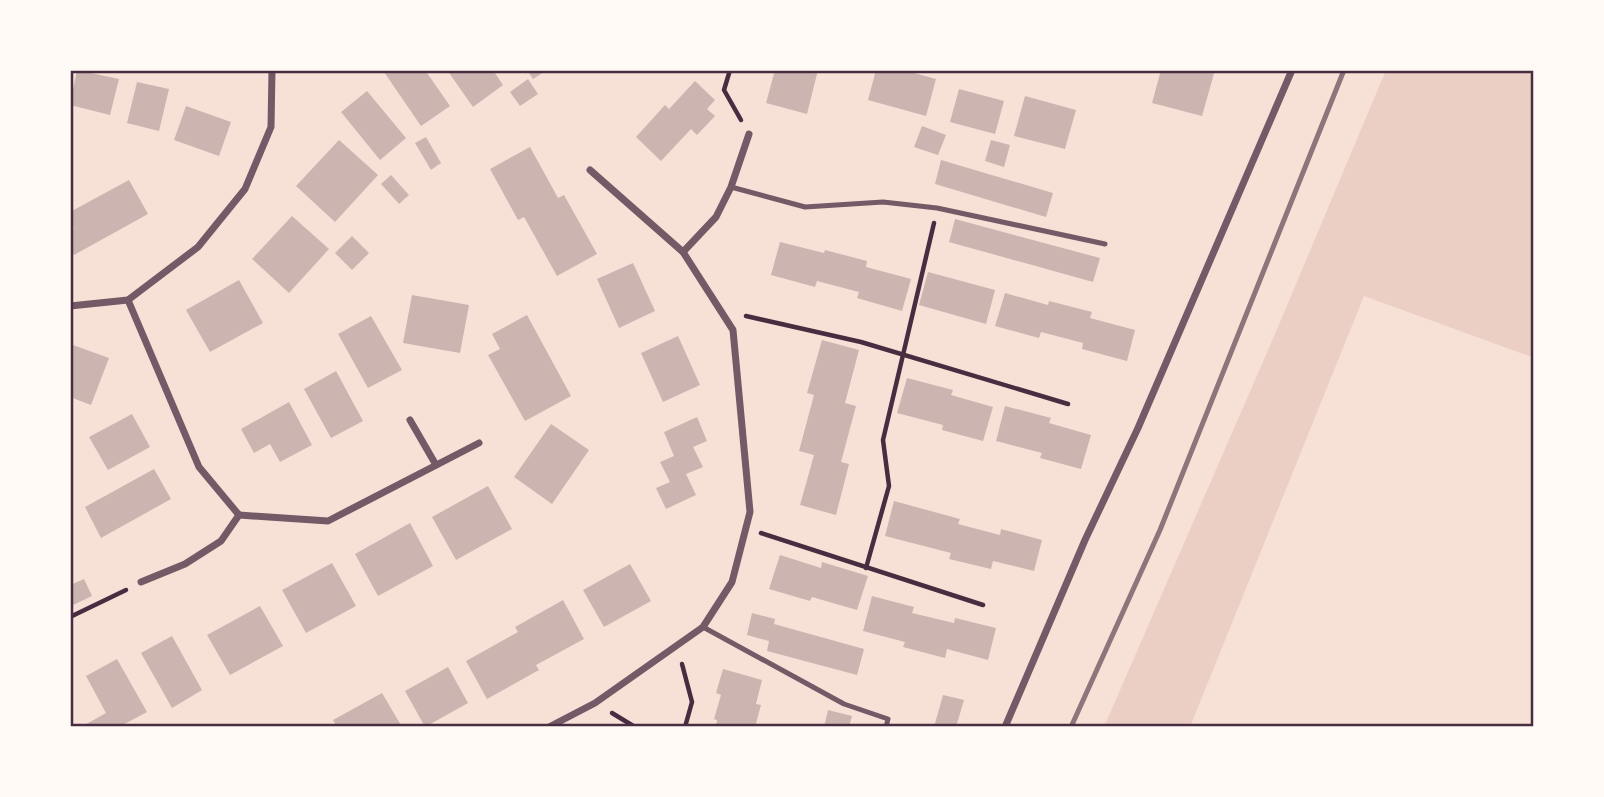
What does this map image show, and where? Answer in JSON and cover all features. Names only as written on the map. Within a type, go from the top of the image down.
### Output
[{"type":"street","points":[[70,306],[128,300],[198,247],[245,189],[271,127],[272,70]]},
{"type":"street","points":[[1004,727],[1085,540],[1138,428],[1292,70]]},
{"type":"street","points":[[683,252],[716,216],[731,187],[749,134]]},
{"type":"street","points":[[549,727],[595,703],[703,627],[732,582],[750,512],[733,330],[683,252],[590,170]]},
{"type":"street","points":[[128,300],[199,467],[239,515],[328,521],[479,443]]},
{"type":"street","points":[[410,420],[436,465]]},
{"type":"street","points":[[141,582],[185,564],[220,541],[239,515]]},
{"type":"lane","points":[[731,187],[805,207],[883,202],[937,208],[1105,244]]},
{"type":"lane","points":[[703,627],[844,704],[888,719],[886,727]]},
{"type":"path","points":[[730,70],[724,90],[749,134]]},
{"type":"path","points":[[866,568],[889,486],[883,440],[937,208]]},
{"type":"path","points":[[721,310],[861,342],[1068,404]]},
{"type":"path","points":[[746,527],[983,605]]},
{"type":"path","points":[[70,617],[141,582]]},
{"type":"path","points":[[677,646],[692,702],[685,727]]},
{"type":"shaded area","points":[[1386,70],[1534,70],[1534,358],[1364,296],[1190,727],[1104,727],[1275,334]]},
{"type":"building","points":[[77,70],[119,79],[110,115],[70,105]]},
{"type":"building","points":[[425,70],[450,106],[421,126],[384,72]]},
{"type":"building","points":[[447,70],[493,70],[503,85],[473,107]]},
{"type":"building","points":[[527,70],[547,70],[533,79]]},
{"type":"building","points":[[775,70],[818,70],[807,114],[766,103]]},
{"type":"building","points":[[876,70],[903,70],[936,79],[926,116],[868,100]]},
{"type":"building","points":[[1161,70],[1215,70],[1202,116],[1152,103]]},
{"type":"building","points":[[528,79],[538,94],[520,106],[510,92]]},
{"type":"building","points":[[695,81],[715,100],[707,109],[715,116],[697,135],[691,129],[661,161],[636,137],[665,105],[669,109]]},
{"type":"building","points":[[137,82],[169,89],[159,131],[127,123]]},
{"type":"building","points":[[959,89],[1004,101],[995,134],[950,122]]},
{"type":"building","points":[[367,91],[406,138],[380,160],[341,112]]},
{"type":"building","points":[[1025,96],[1076,110],[1065,149],[1014,136]]},
{"type":"building","points":[[186,106],[231,122],[219,156],[174,140]]},
{"type":"building","points":[[922,126],[946,135],[938,155],[914,147]]},
{"type":"building","points":[[426,137],[441,163],[431,170],[415,143]]},
{"type":"building","points":[[339,140],[378,175],[335,222],[296,186]]},
{"type":"building","points":[[991,140],[1010,145],[1004,167],[985,161]]},
{"type":"building","points":[[530,147],[558,198],[564,195],[597,254],[557,276],[524,217],[518,220],[490,169]]},
{"type":"building","points":[[941,160],[1053,193],[1046,217],[935,184]]},
{"type":"building","points":[[391,175],[409,195],[399,204],[381,184]]},
{"type":"building","points":[[129,180],[148,214],[74,255],[70,247],[70,230],[74,228],[70,221],[70,212]]},
{"type":"building","points":[[292,216],[329,249],[289,293],[252,259]]},
{"type":"building","points":[[955,219],[1100,258],[1093,282],[949,242]]},
{"type":"building","points":[[352,236],[369,253],[352,270],[335,253]]},
{"type":"building","points":[[780,242],[867,261],[866,267],[911,279],[902,311],[857,298],[859,292],[817,281],[815,287],[771,275]]},
{"type":"building","points":[[633,263],[655,311],[619,328],[597,279]]},
{"type":"building","points":[[928,272],[995,290],[986,324],[919,305]]},
{"type":"building","points":[[239,280],[263,323],[210,352],[186,310]]},
{"type":"building","points":[[1005,293],[1048,305],[1049,301],[1092,312],[1090,318],[1135,330],[1127,361],[1082,349],[1083,343],[1041,332],[1039,338],[995,326]]},
{"type":"building","points":[[412,295],[469,305],[460,353],[403,343]]},
{"type":"building","points":[[527,315],[571,396],[525,421],[488,355],[500,349],[492,334]]},
{"type":"building","points":[[371,316],[402,370],[368,388],[338,334]]},
{"type":"building","points":[[678,336],[700,385],[663,402],[641,353]]},
{"type":"building","points":[[822,340],[859,350],[845,403],[856,406],[841,462],[849,464],[836,515],[800,505],[814,455],[799,451],[814,395],[807,393]]},
{"type":"building","points":[[73,345],[109,358],[91,405],[70,397],[70,352]]},
{"type":"building","points":[[336,371],[363,421],[331,438],[304,389]]},
{"type":"building","points":[[907,378],[953,390],[951,395],[993,407],[983,441],[942,430],[943,425],[897,413]]},
{"type":"building","points":[[289,402],[312,445],[280,462],[270,444],[254,453],[241,429]]},
{"type":"building","points":[[1005,406],[1051,418],[1049,423],[1091,435],[1081,469],[1040,458],[1042,453],[996,441]]},
{"type":"building","points":[[132,414],[150,447],[108,470],[89,437]]},
{"type":"building","points":[[697,417],[707,441],[693,447],[703,467],[686,474],[696,495],[666,509],[656,488],[670,482],[660,462],[674,456],[664,432]]},
{"type":"building","points":[[551,424],[589,450],[552,504],[514,477]]},
{"type":"building","points":[[154,469],[171,499],[101,538],[85,507]]},
{"type":"building","points":[[488,486],[512,529],[456,560],[432,517]]},
{"type":"building","points":[[894,501],[960,519],[958,524],[1000,535],[1001,529],[1042,540],[1034,571],[993,561],[991,569],[949,559],[951,553],[885,536]]},
{"type":"building","points":[[410,523],[433,566],[378,596],[355,554]]},
{"type":"building","points":[[780,555],[821,568],[822,562],[868,576],[857,610],[812,597],[810,601],[769,589]]},
{"type":"building","points":[[332,563],[356,606],[306,633],[282,590]]},
{"type":"building","points":[[630,564],[651,601],[604,627],[583,590]]},
{"type":"building","points":[[84,579],[92,596],[71,606],[70,585]]},
{"type":"building","points":[[872,596],[914,607],[912,613],[954,623],[955,618],[996,628],[988,660],[947,649],[945,658],[903,647],[905,642],[863,631]]},
{"type":"building","points":[[563,600],[584,639],[536,665],[539,670],[487,699],[466,661],[518,632],[515,627]]},
{"type":"building","points":[[260,606],[283,646],[230,675],[207,635]]},
{"type":"building","points":[[752,613],[775,619],[774,624],[864,649],[857,675],[767,651],[769,641],[747,635]]},
{"type":"building","points":[[172,636],[202,690],[172,708],[141,653]]},
{"type":"building","points":[[117,659],[147,712],[119,727],[81,727],[106,713],[86,676]]},
{"type":"building","points":[[448,667],[468,703],[425,727],[405,691]]},
{"type":"building","points":[[723,669],[762,680],[756,704],[761,705],[755,727],[716,727],[717,720],[714,719],[721,695],[716,693]]},
{"type":"building","points":[[382,693],[402,727],[337,727],[333,720]]},
{"type":"building","points":[[943,695],[964,700],[956,727],[934,727]]},
{"type":"building","points":[[828,710],[852,716],[849,727],[824,727]]},
{"type":"railway","points":[[1071,727],[1160,530],[1344,70]]}]
